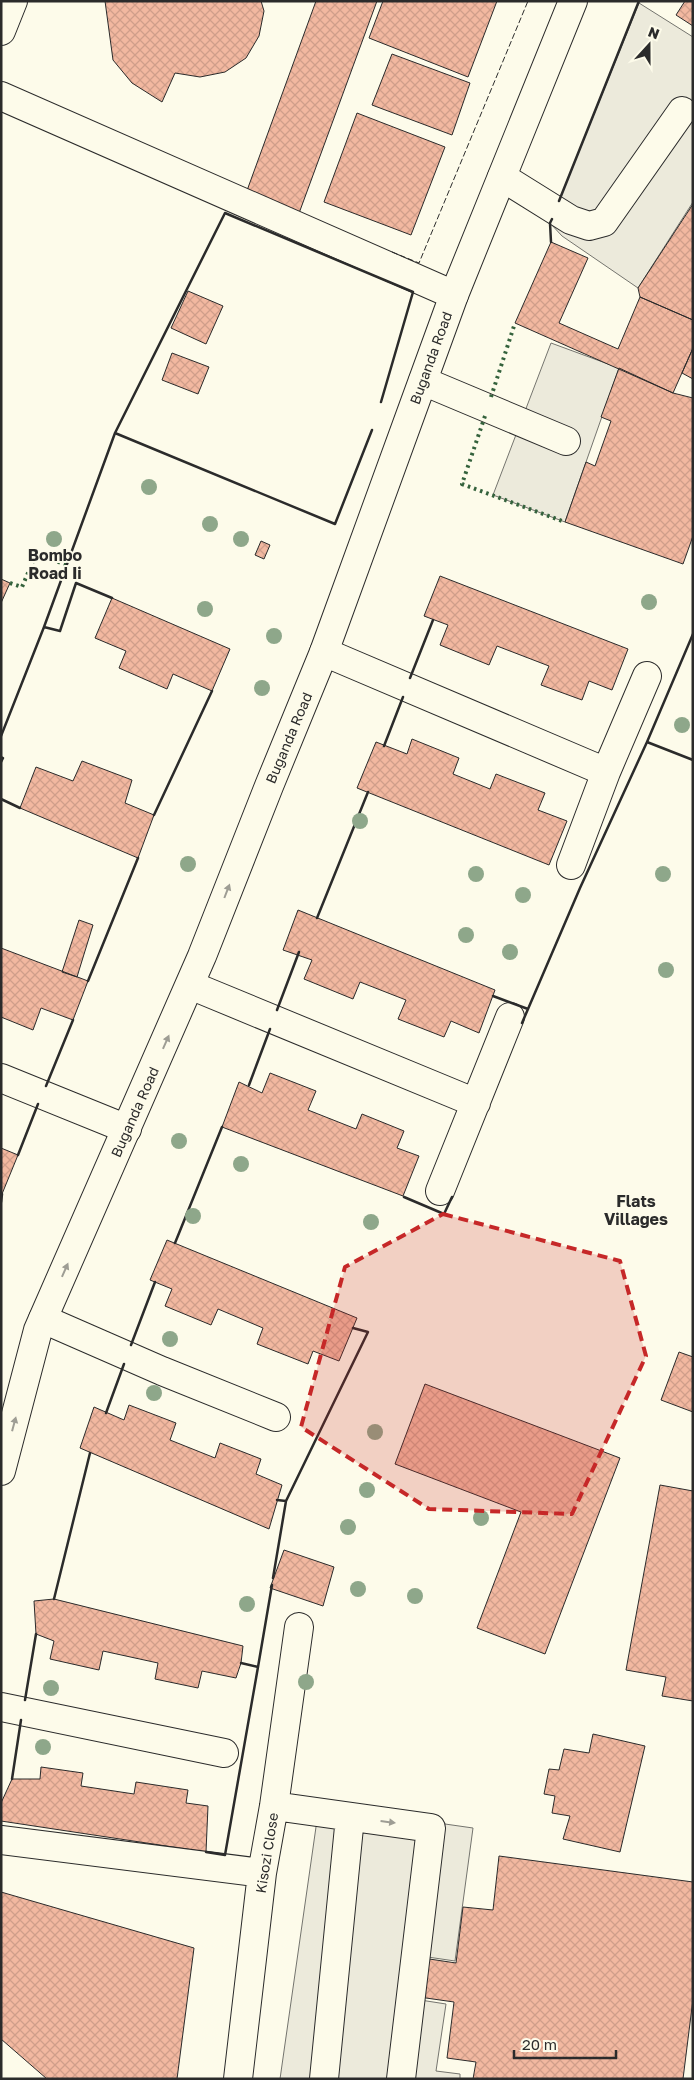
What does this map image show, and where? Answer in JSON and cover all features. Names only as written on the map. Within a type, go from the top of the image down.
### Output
[{"type":"main road","points":[[1,31],[14,1]]},
{"type":"main road","name":"Buganda Road","points":[[1,1471],[38,1330],[190,985],[324,652],[454,294],[573,1]]},
{"type":"main road","points":[[1,96],[454,294]]},
{"type":"main road","points":[[502,177],[571,220],[589,226],[604,222],[682,111]]},
{"type":"main road","points":[[423,381],[566,441]]},
{"type":"main road","points":[[324,652],[606,772]]},
{"type":"main road","points":[[571,865],[606,772],[647,676]]},
{"type":"main road","points":[[190,985],[476,1103]]},
{"type":"main road","points":[[440,1191],[510,1017]]},
{"type":"main road","points":[[1,1078],[127,1129]]},
{"type":"main road","points":[[43,1318],[162,1371],[276,1417]]},
{"type":"main road","name":"Kisozi Close","points":[[238,2079],[262,1873],[274,1806],[299,1628]]},
{"type":"main road","points":[[1,1707],[224,1753]]},
{"type":"main road","points":[[274,1806],[431,1828],[401,2079]]},
{"type":"main road","points":[[324,2079],[350,1817]]},
{"type":"main road","points":[[1,1840],[262,1873]]},
{"type":"highlighted area","points":[[443,1214],[620,1261],[646,1356],[572,1514],[429,1509],[301,1427],[345,1267]]},
{"type":"shaded area","points":[[639,3],[693,37],[693,202],[638,288],[562,236],[550,223]]},
{"type":"shaded area","points":[[551,343],[619,368],[565,522],[493,495]]},
{"type":"shaded area","points":[[319,1806],[473,1828],[455,1961],[407,1954],[401,1997],[446,2004],[436,2071],[460,2074],[460,2079],[280,2079]]},
{"type":"building","points":[[105,1],[261,1],[264,11],[259,36],[246,58],[225,72],[200,77],[175,73],[162,102],[132,83],[113,60]]},
{"type":"building","points":[[316,1],[377,1],[298,216],[245,196]]},
{"type":"building","points":[[383,1],[497,1],[468,77],[369,38]]},
{"type":"building","points":[[685,1],[693,1],[693,26],[676,15]]},
{"type":"building","points":[[392,54],[470,83],[452,135],[372,105]]},
{"type":"building","points":[[357,113],[445,147],[411,235],[324,202]]},
{"type":"building","points":[[693,204],[693,320],[640,297],[638,288]]},
{"type":"building","points":[[551,242],[588,258],[559,323],[618,349],[640,297],[693,320],[693,348],[673,393],[515,323]]},
{"type":"building","points":[[188,291],[223,306],[206,344],[171,328]]},
{"type":"building","points":[[693,348],[693,379],[682,373]]},
{"type":"building","points":[[172,353],[209,367],[198,394],[162,380]]},
{"type":"building","points":[[619,368],[673,393],[693,398],[693,536],[683,564],[565,522],[586,462],[595,466],[611,421],[601,417]]},
{"type":"building","points":[[261,541],[270,545],[264,559],[255,555]]},
{"type":"building","points":[[440,576],[628,649],[612,690],[589,681],[582,700],[541,685],[549,666],[497,646],[489,665],[440,645],[448,625],[424,616]]},
{"type":"building","points":[[1,579],[10,583],[1,603]]},
{"type":"building","points":[[112,598],[230,649],[212,691],[173,674],[167,689],[119,668],[126,651],[95,638]]},
{"type":"building","points":[[412,739],[459,758],[453,774],[490,789],[496,774],[545,793],[538,810],[567,821],[549,865],[357,788],[376,742],[407,754]]},
{"type":"building","points":[[82,761],[132,780],[125,803],[154,815],[138,858],[20,808],[36,767],[73,781]]},
{"type":"building","points":[[298,910],[495,990],[479,1033],[451,1021],[444,1037],[398,1019],[406,1000],[360,982],[353,999],[304,979],[312,960],[283,950]]},
{"type":"building","points":[[79,920],[93,925],[77,977],[62,972]]},
{"type":"building","points":[[1,948],[88,981],[73,1020],[41,1008],[33,1030],[1,1017]]},
{"type":"building","points":[[270,1073],[316,1091],[308,1110],[356,1129],[362,1114],[404,1131],[397,1148],[419,1156],[403,1196],[222,1127],[239,1082],[262,1093]]},
{"type":"building","points":[[1,1148],[18,1155],[2,1194],[1,1193]]},
{"type":"building","points":[[167,1240],[357,1318],[339,1361],[313,1351],[308,1364],[257,1344],[263,1328],[218,1309],[211,1325],[165,1306],[172,1289],[150,1280]]},
{"type":"building","points":[[679,1352],[693,1357],[693,1412],[661,1400]]},
{"type":"building","points":[[425,1384],[620,1458],[545,1654],[477,1628],[521,1512],[395,1464]]},
{"type":"building","points":[[129,1405],[176,1423],[170,1440],[215,1458],[220,1443],[261,1459],[256,1474],[282,1485],[269,1529],[80,1448],[94,1407],[124,1420]]},
{"type":"building","points":[[660,1485],[693,1491],[693,1701],[662,1696],[666,1677],[626,1670]]},
{"type":"building","points":[[284,1550],[334,1567],[323,1606],[270,1588]]},
{"type":"building","points":[[54,1599],[243,1646],[241,1663],[236,1678],[202,1671],[198,1688],[155,1679],[158,1663],[103,1651],[99,1670],[50,1659],[54,1641],[36,1634],[34,1601]]},
{"type":"building","points":[[593,1734],[645,1746],[620,1852],[563,1839],[570,1816],[552,1813],[555,1796],[544,1794],[549,1769],[559,1770],[564,1749],[589,1753]]},
{"type":"building","points":[[41,1767],[83,1773],[81,1786],[134,1794],[136,1782],[188,1790],[186,1803],[208,1806],[206,1852],[1,1821],[1,1803],[12,1779],[40,1779]]},
{"type":"building","points":[[499,1856],[693,1882],[693,1999],[683,2079],[473,2079],[476,2062],[447,2058],[454,2002],[412,1996],[416,1957],[456,1963],[463,1907],[493,1910]]},
{"type":"building","points":[[1,1892],[194,1948],[177,2079],[47,2079],[1,2039]]},
{"type":"hedge","points":[[491,397],[515,323]]},
{"type":"hedge","points":[[485,416],[462,484],[565,522]]},
{"type":"hedge","points":[[10,583],[22,587],[36,554],[67,565]]},
{"type":"fence","points":[[392,252],[419,263],[528,1]]},
{"type":"wall","points":[[559,201],[639,1]]},
{"type":"wall","points":[[372,430],[335,524],[115,433],[225,213],[413,292],[381,402]]},
{"type":"wall","points":[[551,242],[550,223],[552,219]]},
{"type":"wall","points":[[44,627],[115,433]]},
{"type":"wall","points":[[1,736],[44,627],[60,631],[76,583],[112,598]]},
{"type":"wall","points":[[410,678],[433,620]]},
{"type":"wall","points":[[693,634],[647,742],[693,760]]},
{"type":"wall","points":[[154,815],[212,691]]},
{"type":"wall","points":[[384,746],[403,697]]},
{"type":"wall","points":[[528,1009],[580,888],[647,742]]},
{"type":"wall","points":[[1,757],[3,758],[1,762]]},
{"type":"wall","points":[[317,918],[368,792]]},
{"type":"wall","points":[[1,799],[20,808]]},
{"type":"wall","points":[[88,981],[138,858]]},
{"type":"wall","points":[[277,1010],[299,952]]},
{"type":"wall","points":[[493,996],[528,1009],[522,1023]]},
{"type":"wall","points":[[46,1086],[73,1020]]},
{"type":"wall","points":[[249,1085],[270,1029]]},
{"type":"wall","points":[[18,1155],[38,1104]]},
{"type":"wall","points":[[175,1243],[222,1127]]},
{"type":"wall","points":[[1,1202],[2,1194]]},
{"type":"wall","points":[[404,1197],[444,1214],[452,1197]]},
{"type":"wall","points":[[131,1345],[155,1282]]},
{"type":"wall","points":[[286,1501],[368,1332],[353,1328]]},
{"type":"wall","points":[[106,1413],[124,1364]]},
{"type":"wall","points":[[54,1599],[90,1453]]},
{"type":"wall","points":[[273,1578],[286,1501],[277,1500]]},
{"type":"wall","points":[[258,1667],[272,1585]]},
{"type":"wall","points":[[25,1700],[36,1634]]},
{"type":"wall","points":[[206,1852],[225,1855],[258,1667],[241,1663]]},
{"type":"wall","points":[[12,1779],[21,1720]]},
{"type":"district","name":"Bombo Road Ii","points":[[55,564]]},
{"type":"district","name":"Flats Villages","points":[[636,1210]]}]
